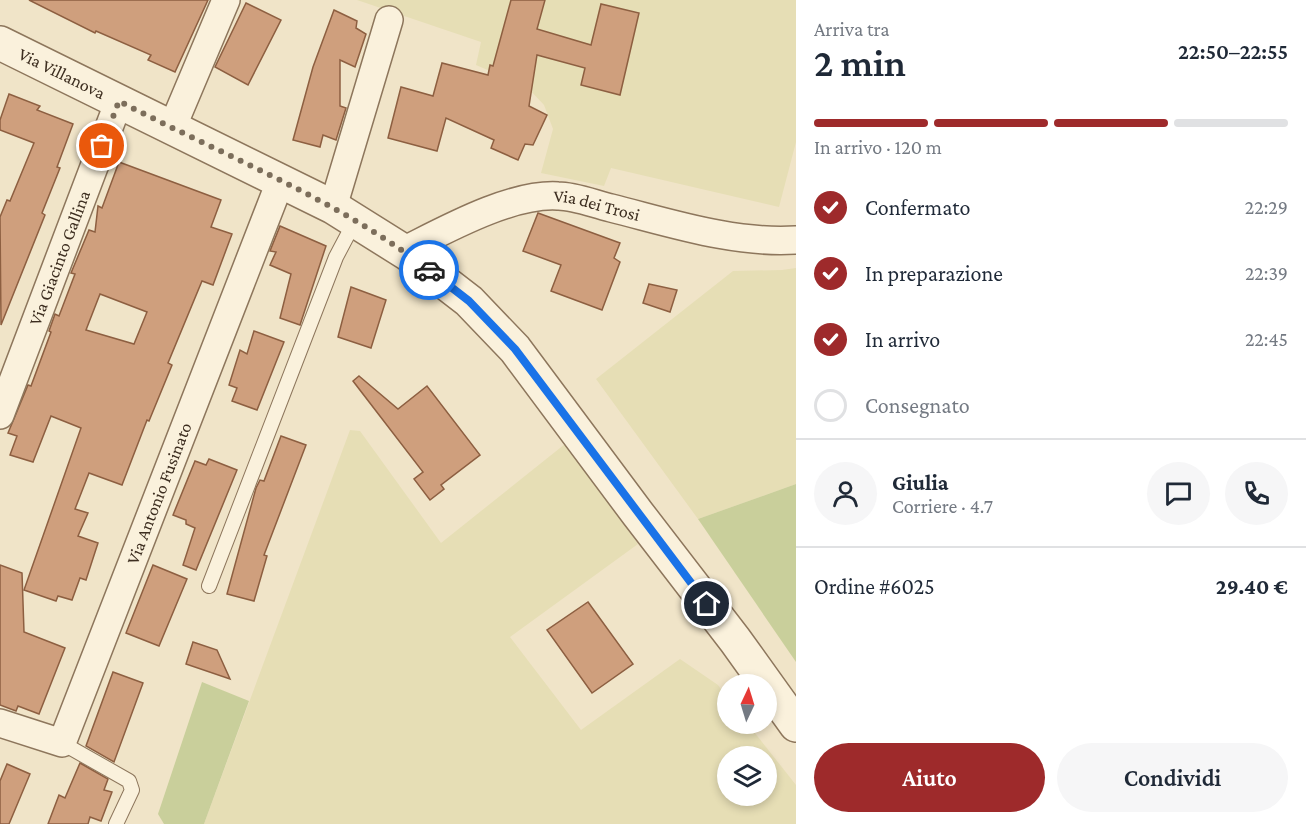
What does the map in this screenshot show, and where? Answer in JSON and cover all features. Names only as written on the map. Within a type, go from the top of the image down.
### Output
[{"type":"street","points":[[172,128],[226,0]]},
{"type":"street","points":[[344,214],[389,20]]},
{"type":"street","name":"Via Villanova","points":[[0,43],[344,214],[403,251],[469,301],[515,349],[735,640],[796,725]]},
{"type":"street","name":"Via Giacinto Gallina","points":[[0,415],[119,101]]},
{"type":"street","name":"Via Antonio Fusinato","points":[[62,743],[280,182]]},
{"type":"street","name":"Via dei Trosi","points":[[403,251],[476,215],[531,198],[559,196],[704,231],[752,239],[796,240]]},
{"type":"street","points":[[0,723],[62,743]]},
{"type":"lane","points":[[209,586],[336,257],[344,214]]},
{"type":"lane","points":[[62,743],[129,781],[132,790],[116,824]]},
{"type":"shaded area","points":[[357,0],[796,0],[796,142],[779,207],[611,168],[604,186],[541,173],[553,129],[544,105],[527,87],[476,65],[481,42]]},
{"type":"shaded area","points":[[796,268],[796,484],[698,519],[596,379],[733,271]]},
{"type":"shaded area","points":[[350,430],[360,431],[441,543],[565,444],[638,544],[510,637],[581,730],[680,659],[717,684],[717,734],[756,734],[765,746],[717,746],[717,806],[777,806],[777,761],[796,785],[796,824],[204,824]]},
{"type":"green space","points":[[796,484],[796,662],[698,519]]},
{"type":"green space","points":[[202,682],[249,701],[204,824],[164,824],[158,814]]},
{"type":"building","points":[[29,0],[208,0],[175,72],[148,60],[151,55],[96,31],[95,33]]},
{"type":"building","points":[[511,0],[545,0],[537,29],[591,45],[601,4],[639,13],[620,95],[581,85],[585,68],[537,55],[529,106],[547,115],[533,145],[525,144],[518,160],[491,148],[494,140],[446,118],[437,151],[388,138],[401,87],[433,96],[442,63],[488,75],[490,65],[493,66]]},
{"type":"building","points":[[246,3],[281,20],[248,85],[215,67]]},
{"type":"building","points":[[334,10],[357,21],[356,28],[366,34],[355,67],[340,60],[340,106],[346,108],[336,140],[323,135],[320,147],[293,140],[313,67]]},
{"type":"building","points":[[9,94],[40,106],[37,110],[73,124],[57,167],[60,168],[42,213],[45,215],[1,325],[0,217],[7,200],[10,201],[34,143],[0,130],[0,120]]},
{"type":"building","points":[[119,162],[221,200],[211,227],[232,234],[213,285],[202,281],[168,363],[172,365],[149,421],[147,420],[122,485],[89,473],[75,509],[88,513],[78,536],[98,543],[86,580],[80,578],[72,600],[58,596],[56,601],[24,590],[81,428],[51,416],[33,462],[10,455],[17,436],[8,433],[28,385],[31,386],[51,332],[49,331],[55,314],[59,316],[75,274],[71,273],[89,230],[95,232],[98,206],[102,208]],"holes":[[[100,294],[147,312],[134,344],[86,330]]]},
{"type":"building","points":[[538,213],[620,243],[614,258],[620,262],[602,310],[551,291],[561,265],[523,251]]},
{"type":"building","points":[[280,226],[326,246],[300,325],[280,318],[291,274],[270,265],[276,252],[270,251]]},
{"type":"building","points":[[649,284],[677,290],[670,312],[643,303]]},
{"type":"building","points":[[351,287],[386,300],[371,348],[338,337]]},
{"type":"building","points":[[254,331],[284,342],[257,410],[232,401],[237,388],[229,385],[240,350],[247,354]]},
{"type":"building","points":[[359,376],[398,409],[427,386],[480,455],[441,485],[444,489],[430,500],[414,479],[423,472],[353,381]]},
{"type":"building","points":[[281,436],[306,445],[264,555],[267,556],[254,601],[227,594],[256,488],[260,480],[264,481]]},
{"type":"building","points":[[209,459],[237,470],[196,570],[183,565],[195,528],[186,524],[186,520],[173,515],[195,461],[206,465]]},
{"type":"building","points":[[0,565],[22,573],[24,632],[65,648],[39,714],[18,706],[16,711],[0,705]]},
{"type":"building","points":[[153,565],[187,579],[159,646],[126,633]]},
{"type":"building","points":[[588,602],[633,664],[592,693],[547,630]]},
{"type":"building","points":[[193,642],[217,650],[230,679],[186,664]]},
{"type":"building","points":[[113,672],[143,683],[114,762],[86,746]]},
{"type":"building","points":[[80,763],[108,779],[104,790],[112,792],[101,821],[90,817],[88,824],[48,824],[59,795],[65,798]]},
{"type":"building","points":[[7,764],[30,774],[9,824],[0,824],[0,781]]},
{"type":"way so far","points":[[102,146],[119,101],[333,207],[408,254],[429,270]]},
{"type":"route","points":[[429,270],[469,301],[515,349],[707,604]]}]
